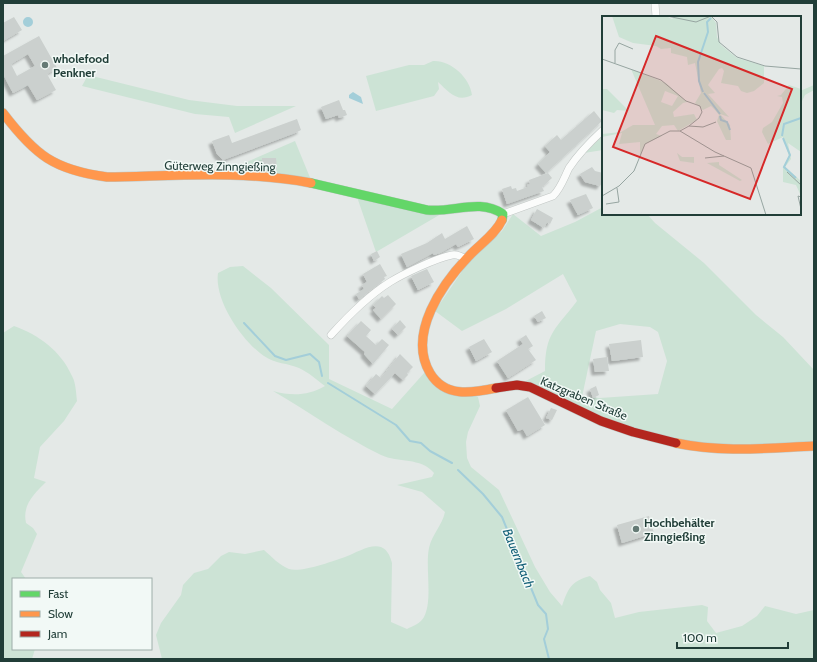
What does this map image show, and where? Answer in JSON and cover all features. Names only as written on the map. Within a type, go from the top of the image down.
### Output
[{"type":"street","points":[[655,3],[656,16]]},
{"type":"street","name":"Güterweg Zinngießing","points":[[3,113],[29,145],[45,159],[60,167],[91,176],[114,178],[221,176],[278,178],[314,184],[428,210],[447,211],[482,205],[497,209],[503,214]]},
{"type":"street","points":[[503,214],[553,196],[558,191],[576,158],[587,144],[602,131]]},
{"type":"street","name":"Katzgraben Straße","points":[[503,214],[499,228],[466,259],[431,310],[423,336],[422,354],[428,371],[434,379],[447,389],[469,393],[514,385],[529,387],[546,393],[581,412],[623,428],[702,448],[736,450],[814,446]]},
{"type":"street","points":[[330,335],[354,311],[390,282],[437,260],[453,255],[461,256],[466,259]]},
{"type":"green space","points":[[433,61],[440,61],[458,71],[468,82],[472,95],[462,98],[458,97],[450,93],[438,82],[439,89],[434,96],[376,111],[366,76],[409,65],[424,65]]},
{"type":"green space","points":[[88,75],[189,100],[237,106],[296,106],[235,133],[229,117],[195,114],[82,86]]},
{"type":"green space","points":[[814,85],[814,90],[805,95],[801,103],[801,91]]},
{"type":"green space","points":[[602,134],[602,150],[584,153]]},
{"type":"green space","points":[[295,141],[311,180],[234,172],[249,161]]},
{"type":"green space","points":[[357,197],[441,214],[376,252]]},
{"type":"green space","points":[[602,208],[602,215],[648,215],[655,223],[704,263],[756,315],[783,337],[814,370],[814,443],[708,447],[623,426],[522,383],[545,371],[547,348],[553,332],[577,301],[563,274],[506,309],[462,331],[435,311],[471,258],[502,231],[513,214],[541,236],[575,222]],"holes":[[[620,324],[650,327],[658,332],[667,361],[658,394],[600,398],[582,397],[596,331]]]},
{"type":"green space","points":[[243,266],[271,288],[329,345],[329,379],[392,409],[425,372],[429,378],[478,397],[480,406],[468,432],[466,442],[467,458],[471,467],[499,490],[535,567],[550,592],[562,606],[571,586],[578,580],[590,576],[597,582],[600,590],[611,603],[615,618],[639,612],[702,605],[708,607],[707,621],[716,633],[742,626],[757,616],[765,606],[796,614],[814,610],[814,659],[162,659],[156,635],[161,623],[181,595],[183,585],[194,573],[208,569],[221,556],[229,552],[245,554],[264,550],[282,565],[294,570],[317,566],[373,546],[379,547],[384,549],[389,554],[392,563],[391,622],[407,629],[421,621],[427,610],[429,548],[432,538],[442,522],[445,512],[422,492],[397,485],[432,477],[434,473],[429,468],[416,462],[381,455],[367,448],[273,391],[286,394],[299,394],[312,392],[325,386],[299,368],[268,359],[247,340],[231,319],[220,295],[218,273],[230,267]]},
{"type":"green space","points":[[14,326],[32,334],[48,345],[62,359],[73,379],[76,388],[77,401],[64,421],[40,447],[34,478],[46,482],[37,491],[27,505],[25,517],[26,523],[33,528],[37,534],[21,572],[25,578],[12,578],[12,650],[35,650],[32,659],[3,659],[3,333]]},
{"type":"water","points":[[26,17],[30,17],[32,18],[32,26],[26,27],[23,24],[23,20]]},
{"type":"water","points":[[353,92],[361,97],[363,104],[349,98],[349,95]]},
{"type":"building","points":[[14,17],[22,30],[3,41],[3,23]]},
{"type":"building","name":"wholefood Penkner","points":[[39,36],[57,68],[47,74],[56,90],[37,100],[28,85],[13,93],[3,74],[3,56]],"holes":[[[28,54],[35,66],[17,76],[11,64]]]},
{"type":"building","points":[[339,100],[347,115],[339,118],[338,115],[326,119],[321,107]]},
{"type":"building","points":[[594,111],[602,121],[546,173],[538,164],[550,152],[545,146],[557,135],[561,140]]},
{"type":"building","points":[[297,119],[301,130],[223,160],[217,154],[212,141],[229,135],[232,143]]},
{"type":"building","points":[[262,158],[276,158],[277,169],[262,169]]},
{"type":"building","points":[[592,167],[595,171],[602,173],[602,183],[600,186],[585,182],[580,174]]},
{"type":"building","points":[[548,173],[552,178],[542,187],[544,191],[507,204],[502,189],[511,186],[512,189],[516,188],[517,191],[528,187],[527,185],[530,184],[529,180]]},
{"type":"building","points":[[586,194],[593,208],[578,215],[570,200]]},
{"type":"building","points":[[537,209],[553,218],[550,224],[547,222],[544,228],[531,220]]},
{"type":"building","points":[[467,226],[474,239],[458,247],[456,244],[440,253],[434,255],[433,253],[407,267],[401,254],[427,243],[442,233],[445,239]]},
{"type":"building","points":[[377,251],[380,257],[374,261],[371,254]]},
{"type":"building","points":[[380,264],[387,276],[359,299],[356,294],[364,289],[362,285],[367,282],[363,274]]},
{"type":"building","points":[[427,269],[434,282],[418,290],[411,276]]},
{"type":"building","points":[[388,295],[396,304],[381,319],[373,310],[376,308],[373,305],[382,296],[384,298]]},
{"type":"building","points":[[542,311],[546,318],[538,322],[534,316]]},
{"type":"building","points":[[400,320],[406,327],[398,335],[392,329]]},
{"type":"building","points":[[361,321],[371,330],[366,336],[376,345],[382,339],[389,345],[373,364],[364,354],[365,352],[347,336]]},
{"type":"building","points":[[526,335],[533,346],[528,349],[536,360],[508,378],[497,361],[523,344],[520,339]]},
{"type":"building","points":[[484,339],[492,352],[476,361],[469,347]]},
{"type":"building","points":[[641,340],[643,357],[612,361],[609,344]]},
{"type":"building","points":[[400,354],[413,367],[407,373],[408,375],[403,380],[395,373],[375,394],[366,386],[376,374],[381,378]]},
{"type":"building","points":[[607,357],[609,371],[595,372],[593,359]]},
{"type":"building","points":[[596,386],[599,395],[593,398],[590,389]]},
{"type":"building","points":[[528,397],[545,425],[527,436],[523,429],[518,431],[506,410]]},
{"type":"building","points":[[551,408],[557,410],[552,420],[546,418]]},
{"type":"building","name":"Hochbehälter Zinngießing","points":[[649,516],[654,533],[622,543],[617,525]]},
{"type":"waterway","name":"Bauernbach","points":[[244,323],[275,356],[286,360],[310,354],[319,362],[322,376]]},
{"type":"waterway","name":"Bauernbach","points":[[328,383],[396,425],[410,441],[421,443],[430,451],[452,463]]},
{"type":"waterway","name":"Bauernbach","points":[[458,470],[483,494],[502,517],[538,605],[546,614],[548,629],[544,639],[549,659]]},
{"type":"traffic: fast","points":[[311,183],[427,210],[447,210],[476,206],[485,207],[494,209],[503,214],[502,220]]},
{"type":"traffic: slow","points":[[3,113],[25,140],[47,158],[59,165],[89,174],[107,177],[184,175],[260,176],[311,183]]},
{"type":"traffic: slow","points":[[496,388],[460,392],[443,387],[430,373],[424,358],[423,342],[425,326],[431,310],[448,281],[473,252],[491,235],[502,220]]},
{"type":"traffic: slow","points":[[676,443],[728,449],[814,446]]},
{"type":"traffic: jam","points":[[496,388],[517,385],[530,387],[601,421],[633,432],[676,443]]},
{"type":"place","name":"wholefood Penkner","points":[[45,65]]},
{"type":"place","name":"Hochbehälter Zinngießing","points":[[636,529]]}]
